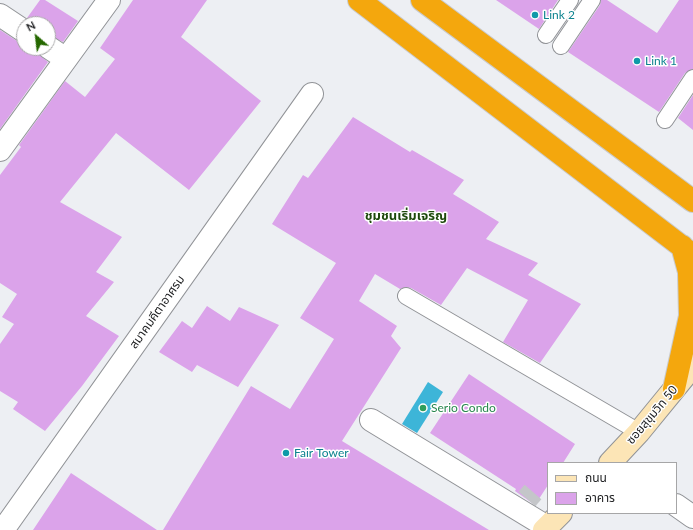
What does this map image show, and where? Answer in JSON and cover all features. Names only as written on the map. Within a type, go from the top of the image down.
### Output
[{"type":"highway","points":[[359,0],[688,257],[690,316],[674,389]]},
{"type":"highway","points":[[422,0],[693,201]]},
{"type":"street","points":[[0,150],[109,0]]},
{"type":"street","points":[[0,15],[16,26]]},
{"type":"street","points":[[56,52],[66,59]]},
{"type":"street","name":"สมาคมคีตาอาศรม","points":[[3,530],[312,94]]},
{"type":"street","name":"ซอยสุขุมวิท 50","points":[[613,462],[693,366]]},
{"type":"street","points":[[371,420],[523,504],[551,523]]},
{"type":"street","points":[[677,506],[693,517]]},
{"type":"lane","points":[[546,35],[570,0]]},
{"type":"lane","points":[[561,46],[592,0]]},
{"type":"lane","points":[[665,120],[693,78]]},
{"type":"lane","points":[[406,296],[639,432]]},
{"type":"water","name":"Serio Condo","points":[[428,382],[443,392],[417,433],[402,424]]},
{"type":"building","points":[[40,0],[45,0],[78,21],[63,42],[56,39],[56,16],[28,16]]},
{"type":"building","points":[[133,0],[207,0],[181,37],[261,101],[189,190],[116,133],[60,202],[122,237],[96,272],[114,282],[86,316],[119,336],[82,386],[45,431],[13,409],[18,402],[0,391],[0,344],[14,324],[2,317],[17,294],[0,283],[0,175],[21,147],[19,145],[65,81],[85,97],[115,59],[100,48]]},
{"type":"building","name":"Link 2","points":[[496,0],[558,0],[539,29]]},
{"type":"building","name":"Link 1","points":[[601,0],[607,0],[657,33],[679,0],[693,0],[693,69],[685,73],[659,112],[568,52],[600,5]]},
{"type":"building","points":[[0,30],[16,40],[16,56],[41,56],[48,62],[0,129]]},
{"type":"building","points":[[693,95],[693,130],[678,118]]},
{"type":"building","points":[[353,117],[410,152],[412,150],[464,180],[453,194],[499,222],[486,239],[538,263],[528,275],[581,304],[540,363],[503,342],[528,300],[467,268],[441,305],[411,288],[406,287],[400,289],[375,274],[359,301],[397,326],[391,336],[401,348],[342,441],[489,530],[163,530],[251,386],[290,409],[334,339],[300,318],[336,263],[272,224],[303,175],[308,178]]},
{"type":"building","points":[[207,306],[230,321],[239,307],[279,325],[238,387],[197,365],[192,372],[159,352],[182,321],[192,328]]},
{"type":"building","points":[[469,374],[575,444],[564,462],[547,462],[547,487],[535,505],[515,491],[516,489],[430,433]]},
{"type":"building","points":[[71,473],[157,530],[33,530]]},
{"type":"tunnel","points":[[527,499],[533,492]]},
{"type":"place","name":"Link 2","points":[[535,15]]},
{"type":"place","name":"Link 1","points":[[637,61]]},
{"type":"place","name":"Serio Condo","points":[[423,408]]},
{"type":"place","name":"Fair Tower","points":[[286,453]]},
{"type":"district","name":"ชุมชนเริ่มเจริญ","points":[[406,216]]}]
